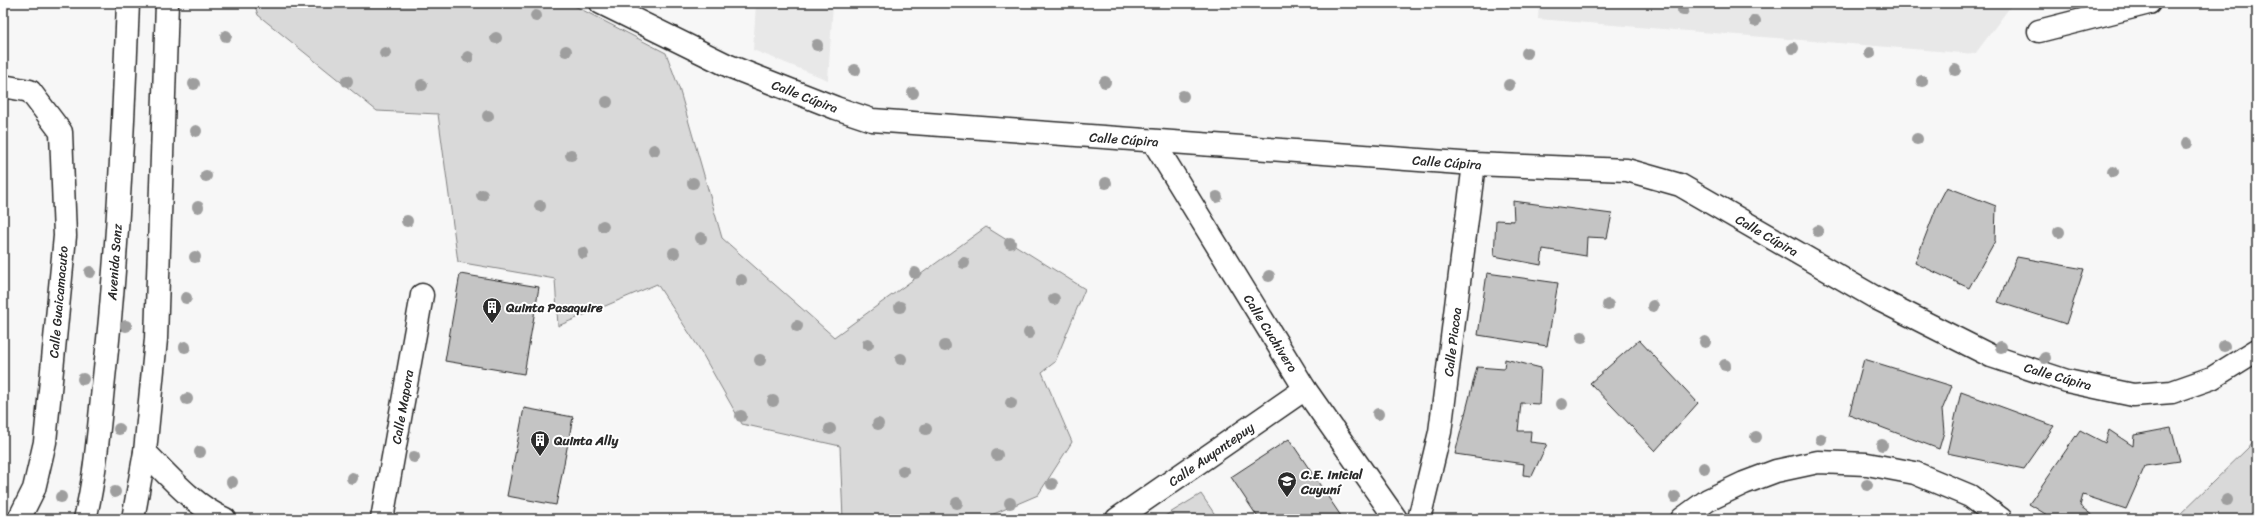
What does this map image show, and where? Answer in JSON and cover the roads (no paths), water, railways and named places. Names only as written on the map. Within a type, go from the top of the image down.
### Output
[{"type":"street","name":"Avenida Sanz","points":[[85,519],[99,422],[109,335],[116,247],[128,3]]},
{"type":"street","points":[[133,519],[145,452],[156,339],[167,3]]},
{"type":"street","name":"Calle Cúpira","points":[[601,3],[729,66],[872,120],[1474,164],[1627,170],[1680,185],[1876,298],[1991,356],[2067,381],[2133,395],[2172,392],[2212,378],[2257,350]]},
{"type":"street","points":[[2039,31],[2149,3]]},
{"type":"street","name":"Calle Guaicamacuto","points":[[3,86],[30,90],[61,132],[65,236],[45,442],[34,489],[19,519]]},
{"type":"street","name":"Calle Cuchivero","points":[[1153,141],[1305,389],[1396,519]]},
{"type":"street","name":"Calle Piacoa","points":[[1419,519],[1440,432],[1474,164]]},
{"type":"street","name":"Calle Mapora","points":[[382,519],[422,295]]},
{"type":"street","name":"Calle Auyantepuy","points":[[1116,519],[1305,389]]},
{"type":"street","points":[[145,452],[177,485],[215,514],[225,519]]},
{"type":"street","points":[[1682,519],[1708,500],[1744,483],[1776,471],[1818,462],[1867,464],[1915,474],[1970,496],[2001,519]]},
{"type":"place","name":"Quinta Pasaquire","points":[[492,324]]},
{"type":"place","name":"Quinta Ally","points":[[540,457]]},
{"type":"place","name":"C.E. Inicial Cuyuní","points":[[1287,498]]}]
